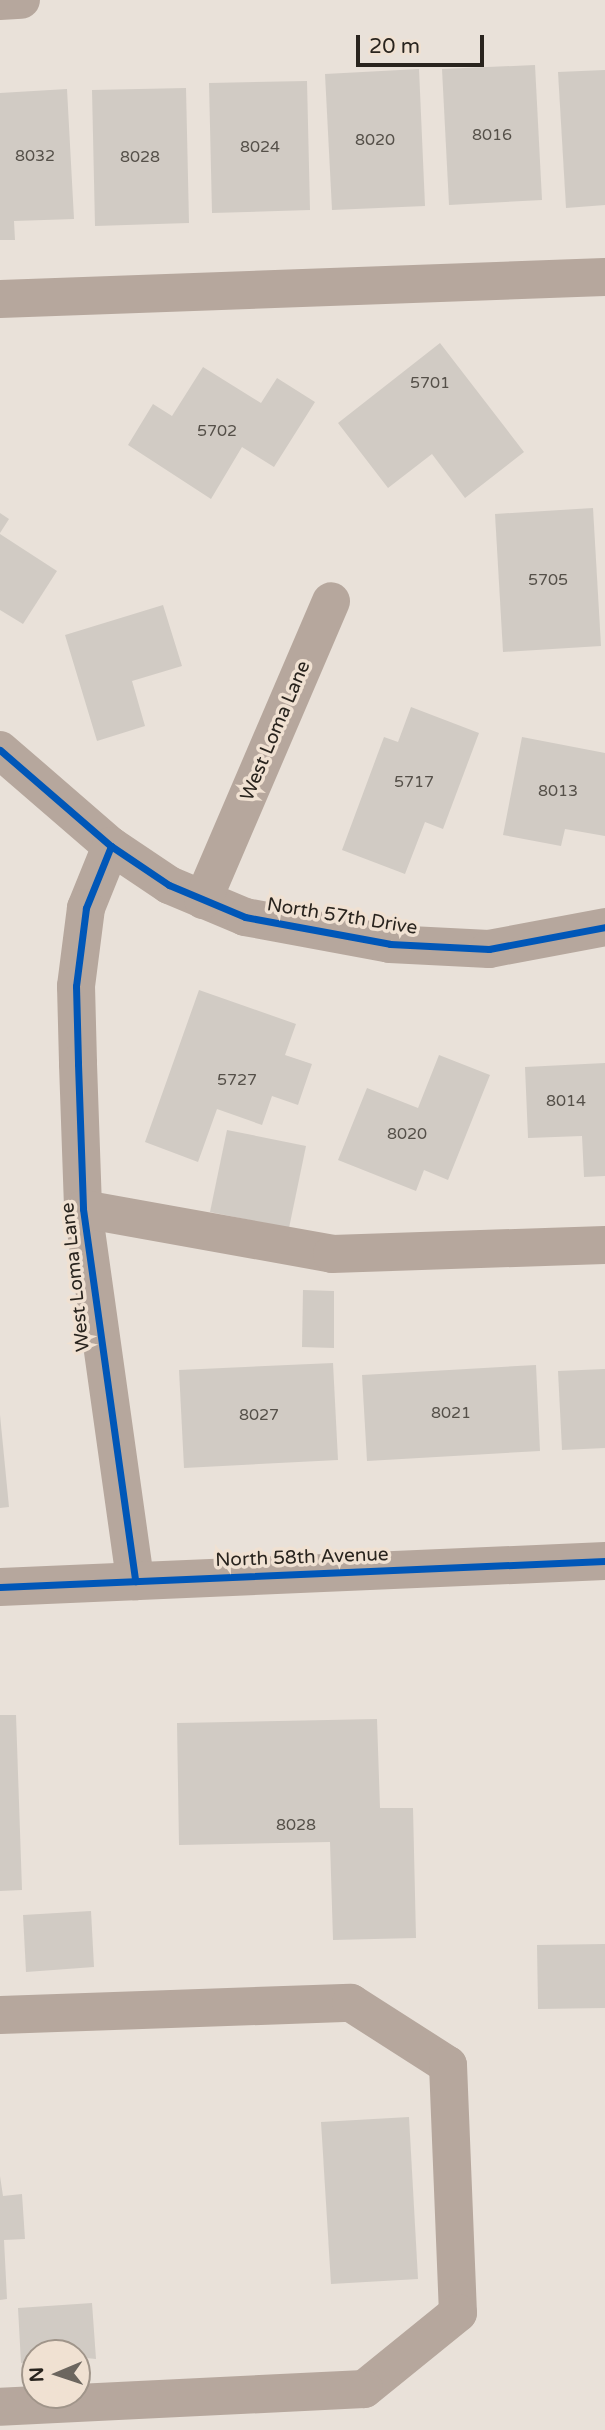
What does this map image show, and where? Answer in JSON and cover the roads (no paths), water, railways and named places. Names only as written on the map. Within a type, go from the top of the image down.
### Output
[{"type":"street","points":[[0,1],[21,0]]},
{"type":"street","points":[[0,299],[605,277]]},
{"type":"street","name":"West Loma Lane","points":[[203,900],[331,601]]},
{"type":"street","name":"North 57th Drive","points":[[0,750],[111,846],[203,900],[290,929],[390,944],[489,949],[605,927]]},
{"type":"street","name":"West Loma Lane","points":[[111,846],[86,908],[76,986],[83,1209],[135,1581]]},
{"type":"street","points":[[83,1209],[332,1254],[605,1245]]},
{"type":"street","name":"North 58th Avenue","points":[[0,1587],[605,1561]]},
{"type":"street","points":[[0,2015],[351,2003],[448,2065],[458,2313],[363,2389],[0,2407]]}]
